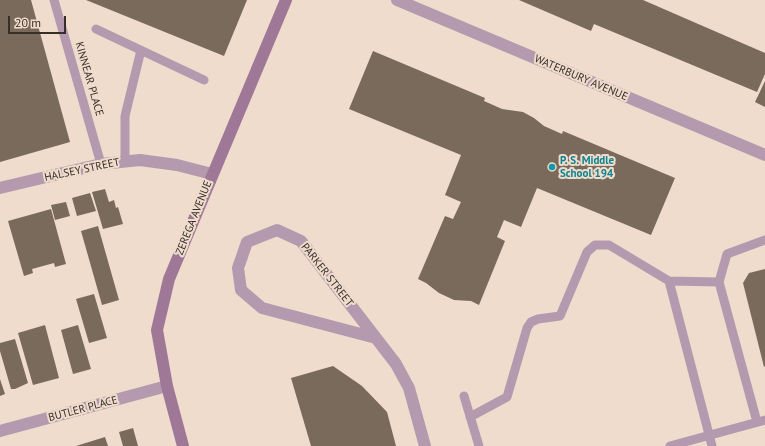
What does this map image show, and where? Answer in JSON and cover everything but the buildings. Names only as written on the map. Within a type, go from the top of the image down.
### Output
[{"type":"main road","name":"ZEREGA AVENUE","points":[[183,446],[167,386],[157,330],[169,279],[286,0]]},
{"type":"street","name":"WATERBURY AVENUE","points":[[397,0],[765,155]]},
{"type":"street","name":"HALSEY STREET","points":[[0,188],[101,164],[140,160],[177,165],[212,174]]},
{"type":"street","name":"PARKER STREET","points":[[376,338],[262,308],[241,290],[238,268],[247,242],[277,230],[301,241],[376,338],[396,364],[409,388],[425,446]]},
{"type":"street","name":"BUTLER PLACE","points":[[0,431],[167,386]]},
{"type":"lane","name":"KINNEAR PLACE","points":[[54,0],[101,164]]},
{"type":"lane","points":[[96,29],[204,80]]},
{"type":"lane","points":[[125,161],[125,116],[141,50]]},
{"type":"lane","points":[[670,446],[761,421],[719,282],[727,254],[765,240]]},
{"type":"lane","points":[[470,417],[507,397],[527,328],[531,322],[538,319],[560,316],[587,252],[595,245],[609,245],[669,281],[719,282]]},
{"type":"lane","points":[[669,281],[712,446]]},
{"type":"lane","points":[[464,396],[479,446]]},
{"type":"place","name":"P. S. Middle School 194","points":[[552,167]]}]
